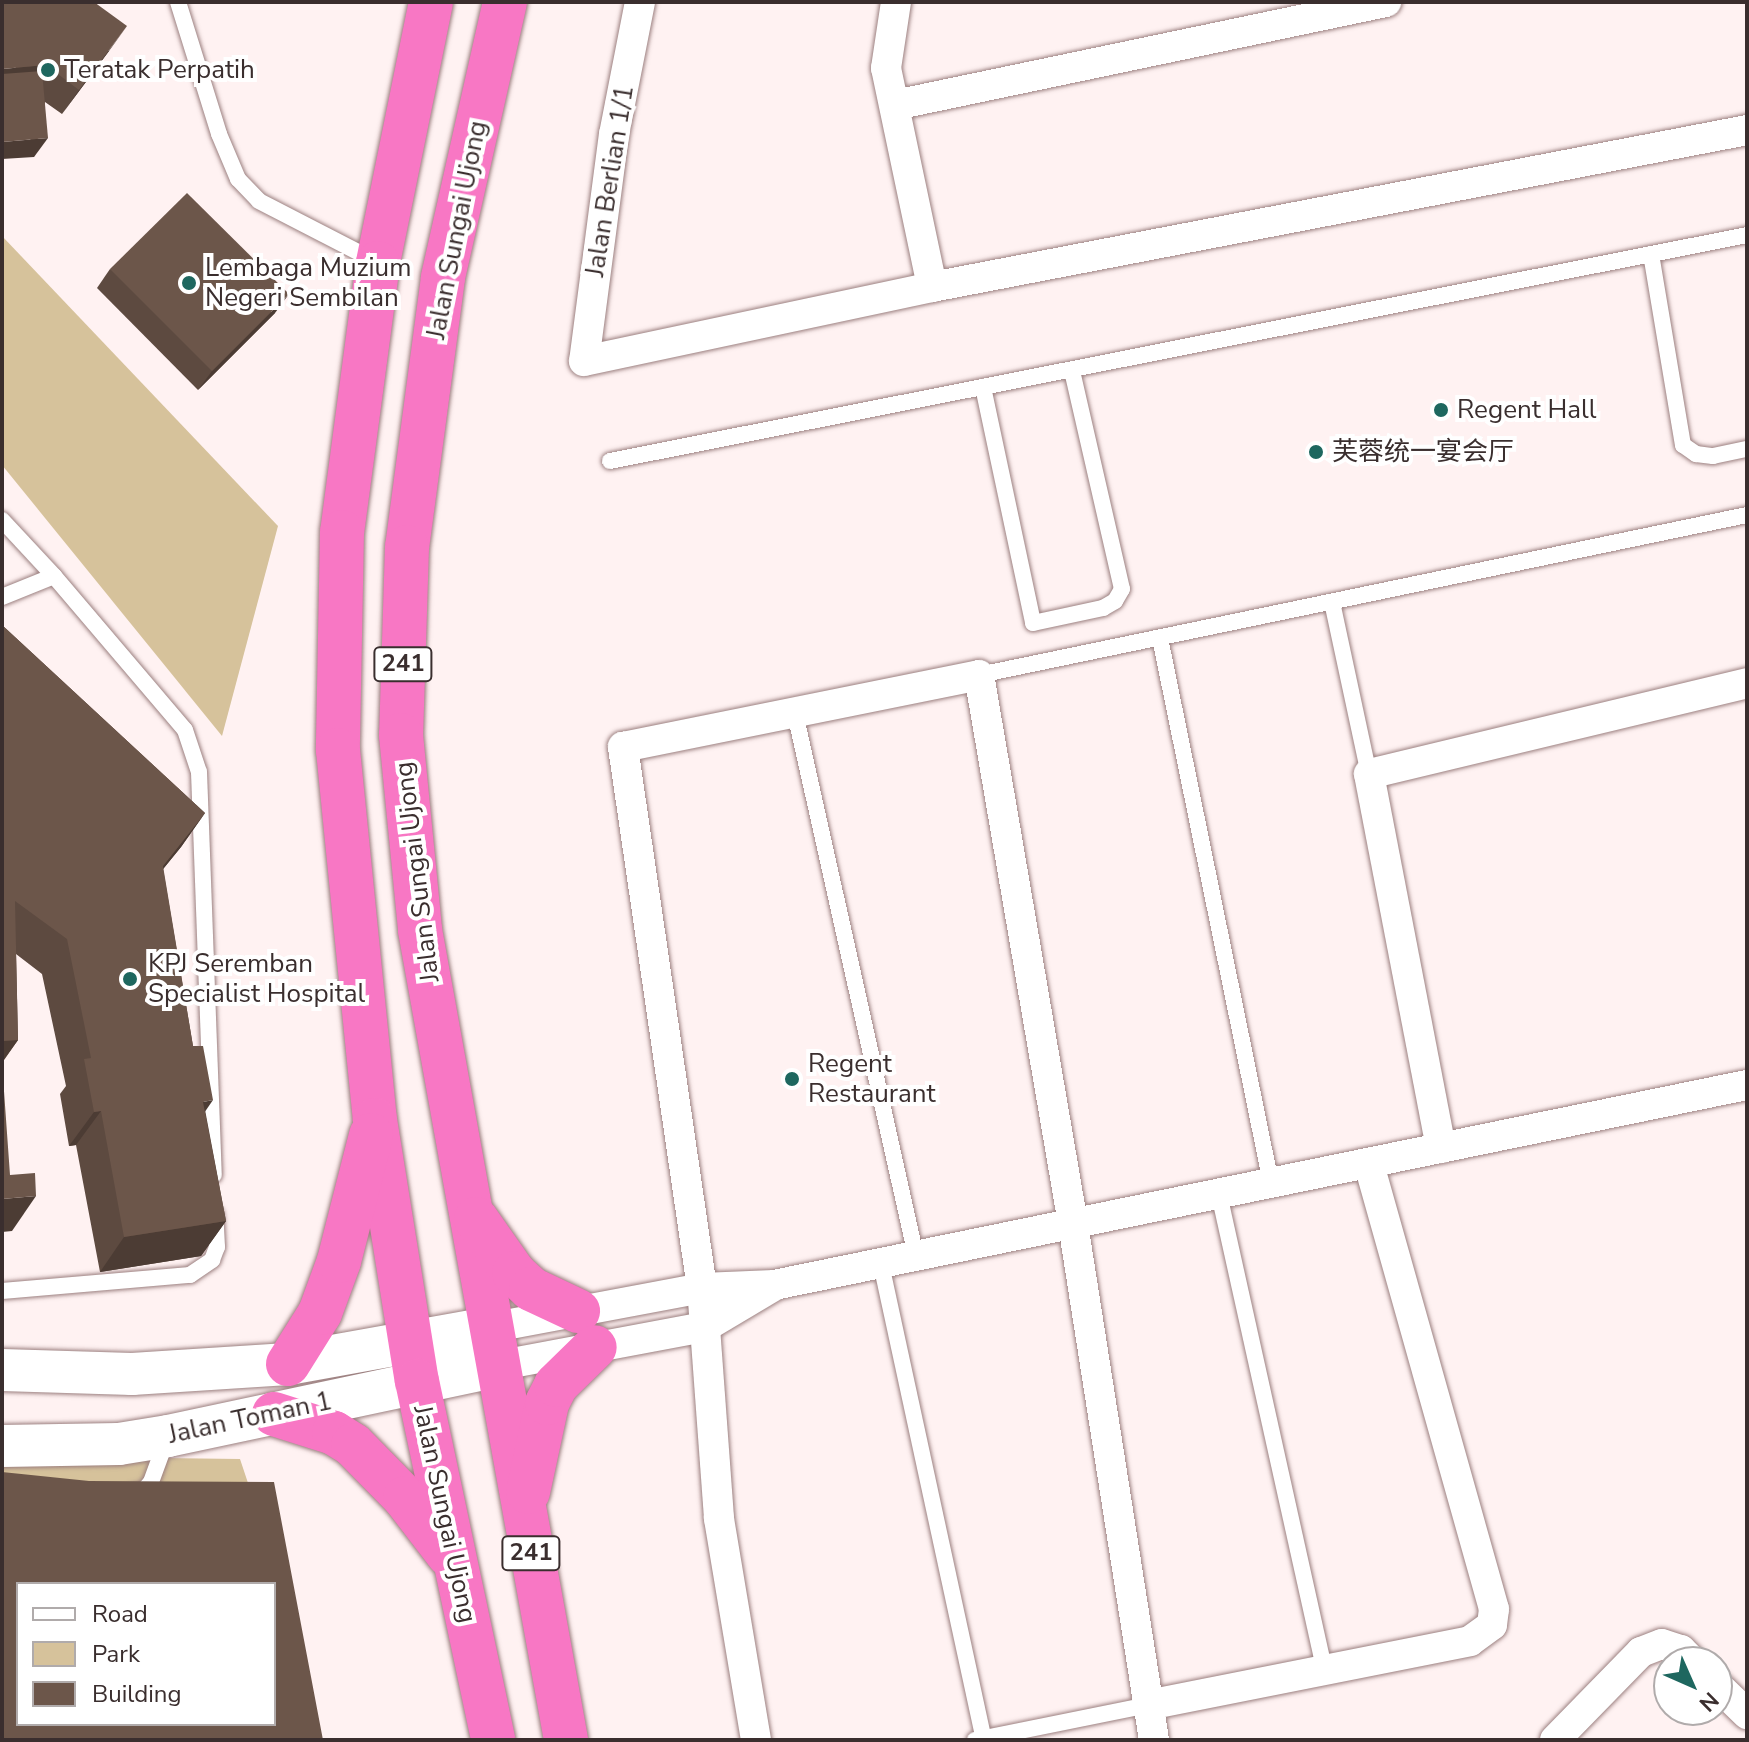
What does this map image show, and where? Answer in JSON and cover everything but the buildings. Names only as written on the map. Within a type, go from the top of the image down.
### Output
[{"type":"highway","name":"Jalan Sungai Ujong","points":[[431,2],[378,263],[342,532],[338,750],[375,1120],[414,1362],[493,1740]]},
{"type":"highway","name":"Jalan Sungai Ujong","points":[[505,2],[443,278],[407,547],[401,735],[420,930],[492,1347],[566,1740]]},
{"type":"highway","points":[[288,1364],[320,1313],[339,1261],[375,1120]]},
{"type":"highway","points":[[468,1207],[499,1254],[531,1289],[586,1329],[547,1403],[524,1512]]},
{"type":"highway","points":[[274,1414],[334,1433],[373,1462],[454,1562]]},
{"type":"street","name":"Jalan Berlian 1/1","points":[[640,2],[614,134],[584,361],[932,287]]},
{"type":"street","points":[[896,2],[886,68],[932,287],[1747,130]]},
{"type":"street","points":[[895,105],[1386,2]]},
{"type":"street","points":[[756,1740],[719,1518],[702,1288],[623,747],[979,675],[1073,1224],[1154,1740]]},
{"type":"street","points":[[1441,1148],[1369,774],[1747,683]]},
{"type":"street","points":[[492,1347],[586,1329],[702,1288],[774,1285],[1747,1085]]},
{"type":"street","points":[[1148,1705],[1470,1641],[1492,1625],[1494,1609],[1369,1163]]},
{"type":"street","points":[[586,1329],[705,1327],[774,1285]]},
{"type":"street","name":"Jalan Toman 1","points":[[2,1446],[119,1444],[168,1436],[274,1414],[414,1362],[492,1347]]},
{"type":"street","name":"Jalan Toman 1","points":[[2,1370],[132,1374],[288,1364],[414,1362]]},
{"type":"street","points":[[1555,1740],[1641,1652],[1653,1647]]},
{"type":"lane","points":[[178,2],[219,134],[238,179],[259,201],[378,263]]},
{"type":"lane","points":[[610,461],[1747,235]]},
{"type":"lane","points":[[1651,254],[1683,445],[1696,454],[1713,456],[1747,449]]},
{"type":"lane","points":[[983,387],[1033,623],[1103,608],[1115,601],[1122,589],[1072,370]]},
{"type":"lane","points":[[979,675],[1747,515]]},
{"type":"lane","points":[[2,520],[54,576],[185,730],[199,772],[217,1247],[212,1260],[190,1275],[2,1291]]},
{"type":"lane","points":[[2,597],[54,576]]},
{"type":"lane","points":[[1332,602],[1369,774]]},
{"type":"lane","points":[[1160,638],[1271,1183]]},
{"type":"lane","points":[[795,713],[916,1256]]},
{"type":"lane","points":[[1219,1194],[1325,1671]]},
{"type":"lane","points":[[881,1264],[980,1739],[1148,1705]]},
{"type":"lane","points":[[115,1491],[143,1491],[151,1482],[168,1436]]},
{"type":"green space","points":[[2,236],[278,526],[222,736],[2,465]]},
{"type":"green space","points":[[2,1456],[240,1459],[256,1507],[2,1499]]},
{"type":"place","name":"Teratak Perpatih","points":[[48,70]]},
{"type":"place","name":"Lembaga Muzium Negeri Sembilan","points":[[189,283]]},
{"type":"place","name":"Regent Hall","points":[[1441,410]]},
{"type":"place","name":"芙蓉统一宴会厅","points":[[1316,452]]},
{"type":"place","name":"KPJ Seremban Specialist Hospital","points":[[130,979]]},
{"type":"place","name":"Regent Restaurant","points":[[792,1079]]}]
